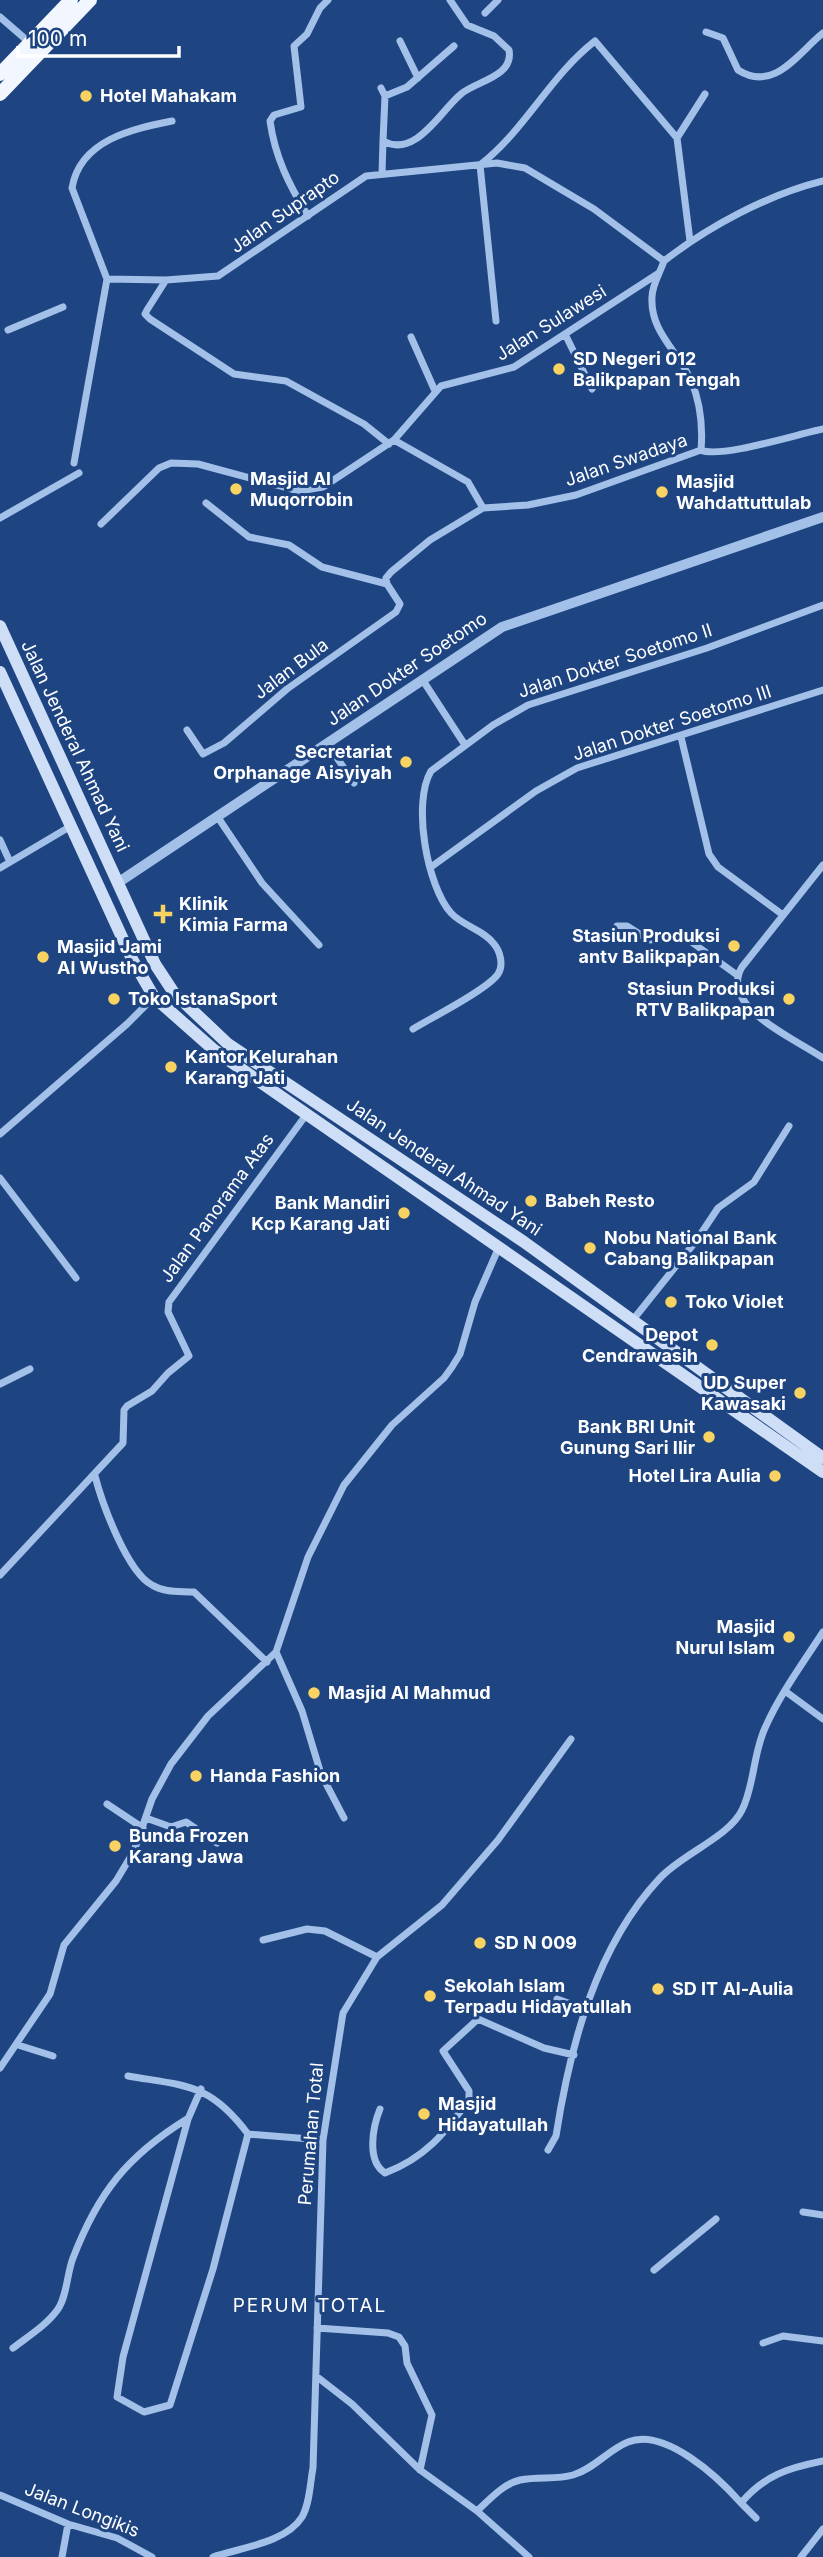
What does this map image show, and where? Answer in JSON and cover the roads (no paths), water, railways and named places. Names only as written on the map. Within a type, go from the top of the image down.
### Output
[{"type":"highway","points":[[0,74],[71,0]]},
{"type":"highway","points":[[0,94],[90,0]]},
{"type":"main road","name":"Jalan Jenderal Ahmad Yani","points":[[0,626],[155,964],[174,993],[228,1044],[524,1242],[823,1458]]},
{"type":"main road","name":"Jalan Jenderal Ahmad Yani","points":[[0,672],[132,959],[154,997],[214,1050],[823,1472]]},
{"type":"street","points":[[308,216],[286,179],[273,144],[270,121],[274,115],[301,107],[294,46],[307,34],[320,8],[328,0]]},
{"type":"street","points":[[383,141],[395,143],[424,135],[456,98],[500,73],[509,61],[510,52],[504,44],[492,35],[467,25],[450,0]]},
{"type":"street","points":[[485,13],[498,0]]},
{"type":"street","points":[[0,17],[30,43]]},
{"type":"street","points":[[706,32],[723,38],[738,70],[758,77],[785,69],[823,33]]},
{"type":"street","points":[[400,41],[418,78]]},
{"type":"street","points":[[496,321],[481,165],[517,132],[570,60],[595,41],[677,138],[690,241]]},
{"type":"street","points":[[385,96],[407,87],[454,46]]},
{"type":"street","points":[[381,88],[385,96],[382,174]]},
{"type":"street","points":[[677,138],[705,94]]},
{"type":"street","points":[[74,463],[107,279],[72,188],[76,172],[93,151],[111,137],[172,121]]},
{"type":"street","name":"Jalan Suprapto","points":[[107,279],[211,278],[224,274],[359,180],[382,174],[497,163],[525,168],[594,209],[664,261]]},
{"type":"street","points":[[664,261],[690,241],[764,203],[823,181]]},
{"type":"street","name":"Jalan Swadaya","points":[[387,584],[386,578],[391,572],[430,540],[483,508],[528,505],[576,495],[701,450],[703,426],[690,379],[659,334],[655,320],[652,300],[664,261]]},
{"type":"street","name":"Jalan Sulawesi","points":[[392,442],[435,391],[452,382],[506,371],[659,273]]},
{"type":"street","points":[[166,280],[145,314],[150,319],[234,374],[286,381],[468,482],[483,508]]},
{"type":"street","points":[[8,330],[63,307]]},
{"type":"street","points":[[565,334],[592,389]]},
{"type":"street","points":[[411,337],[435,391]]},
{"type":"street","points":[[701,450],[723,451],[823,429]]},
{"type":"street","points":[[101,524],[165,464],[198,464],[308,491],[335,481],[392,442]]},
{"type":"street","points":[[0,518],[79,473]]},
{"type":"street","points":[[206,503],[249,537],[289,545],[322,567],[356,573],[387,584]]},
{"type":"street","name":"Jalan Dokter Soetomo","points":[[119,882],[502,627],[823,517]]},
{"type":"street","name":"Jalan Bula","points":[[187,730],[203,754],[224,743],[287,689],[396,612],[400,604],[387,584]]},
{"type":"street","name":"Jalan Dokter Soetomo II","points":[[413,1029],[485,984],[498,974],[501,964],[495,945],[456,918],[441,901],[422,820],[422,793],[431,771],[465,745],[528,705],[707,648],[823,605]]},
{"type":"street","points":[[422,679],[465,745]]},
{"type":"street","name":"Jalan Dokter Soetomo III","points":[[432,867],[536,791],[577,768],[823,690]]},
{"type":"street","points":[[681,737],[709,854],[718,867],[783,915]]},
{"type":"street","points":[[327,743],[354,783]]},
{"type":"street","points":[[217,816],[262,883],[319,945]]},
{"type":"street","points":[[0,868],[72,826]]},
{"type":"street","points":[[0,841],[10,862]]},
{"type":"street","points":[[823,865],[737,975],[735,984],[738,996],[750,1009],[823,1058]]},
{"type":"street","points":[[617,926],[627,926],[649,940],[686,939],[737,975]]},
{"type":"street","points":[[0,1134],[127,1024],[154,997]]},
{"type":"street","name":"Jalan Panorama Atas","points":[[0,1575],[123,1443],[124,1410],[127,1406],[152,1391],[189,1356],[168,1312],[169,1303],[177,1287],[203,1258],[306,1115]]},
{"type":"street","points":[[632,1321],[696,1241],[718,1208],[754,1182],[789,1126]]},
{"type":"street","points":[[0,1178],[76,1278]]},
{"type":"street","points":[[0,2068],[50,1994],[64,1945],[116,1881],[134,1852],[160,1781],[208,1716],[276,1652],[308,1557],[330,1509],[362,1461],[392,1424],[444,1378],[452,1367],[460,1353],[475,1302],[499,1247]]},
{"type":"street","points":[[0,1384],[30,1369]]},
{"type":"street","points":[[95,1476],[116,1536],[148,1583],[167,1592],[194,1592],[267,1662]]},
{"type":"street","points":[[548,2150],[556,2136],[585,2008],[596,1976],[625,1924],[660,1877],[692,1850],[727,1828],[742,1810],[765,1728],[823,1632]]},
{"type":"street","points":[[276,1652],[302,1711],[321,1774],[344,1818]]},
{"type":"street","points":[[785,1691],[823,1719]]},
{"type":"street","name":"Perumahan Total","points":[[213,2557],[276,2536],[301,2518],[313,2468],[323,2140],[342,2013],[377,1957],[442,1905],[498,1840],[570,1739]]},
{"type":"street","points":[[107,1804],[143,1828]]},
{"type":"street","points":[[146,1818],[171,1827],[186,1822],[217,1843]]},
{"type":"street","points":[[263,1940],[307,1930],[325,1931],[377,1957]]},
{"type":"street","points":[[557,1999],[585,2008]]},
{"type":"street","points":[[380,2109],[374,2124],[374,2152],[376,2164],[385,2173],[429,2150],[442,2139],[469,2100],[468,2091],[443,2051],[478,2020],[532,2043],[574,2055]]},
{"type":"street","points":[[18,2045],[52,2056]]},
{"type":"street","points":[[128,2076],[201,2089],[233,2114],[248,2134],[323,2140]]},
{"type":"street","points":[[201,2089],[188,2119],[123,2357],[117,2397],[144,2412],[170,2405],[213,2269],[248,2134]]},
{"type":"street","points":[[13,2348],[59,2308],[68,2271],[100,2198],[123,2170],[159,2138],[188,2119]]},
{"type":"street","points":[[803,2212],[823,2215]]},
{"type":"street","points":[[654,2270],[716,2219]]},
{"type":"street","points":[[317,2328],[388,2333],[399,2337],[405,2346],[407,2363],[432,2415],[420,2470]]},
{"type":"street","points":[[763,2343],[783,2336],[823,2341]]},
{"type":"street","points":[[316,2376],[352,2404],[420,2470],[477,2511],[529,2557]]},
{"type":"street","points":[[477,2511],[507,2484],[522,2479],[559,2478],[581,2472],[630,2441],[644,2439],[697,2461],[714,2473],[756,2518]]},
{"type":"street","points":[[741,2502],[765,2478],[784,2469],[823,2461]]},
{"type":"street","name":"Jalan Longikis","points":[[0,2495],[68,2524],[117,2538],[152,2557]]},
{"type":"street","points":[[62,2557],[68,2524]]},
{"type":"street","points":[[801,2557],[823,2529]]},
{"type":"place","name":"Hotel Mahakam","points":[[86,96]]},
{"type":"place","name":"SD Negeri 012 Balikpapan Tengah","points":[[559,369]]},
{"type":"place","name":"Masjid Al Muqorrobin","points":[[236,489]]},
{"type":"place","name":"Masjid Wahdattuttulab","points":[[662,492]]},
{"type":"place","name":"Secretariat Orphanage Aisyiyah","points":[[406,762]]},
{"type":"place","name":"Klinik Kimia Farma","points":[[163,914]]},
{"type":"place","name":"Stasiun Produksi antv Balikpapan","points":[[734,946]]},
{"type":"place","name":"Masjid Jami Al Wustho","points":[[43,957]]},
{"type":"place","name":"Toko IstanaSport","points":[[114,999]]},
{"type":"place","name":"Stasiun Produksi RTV Balikpapan","points":[[789,999]]},
{"type":"place","name":"Kantor Kelurahan Karang Jati","points":[[171,1067]]},
{"type":"place","name":"Babeh Resto","points":[[531,1201]]},
{"type":"place","name":"Bank Mandiri Kcp Karang Jati","points":[[404,1213]]},
{"type":"place","name":"Nobu National Bank Cabang Balikpapan","points":[[590,1248]]},
{"type":"place","name":"Toko Violet","points":[[671,1302]]},
{"type":"place","name":"Depot Cendrawasih","points":[[712,1345]]},
{"type":"place","name":"UD Super Kawasaki","points":[[800,1393]]},
{"type":"place","name":"Bank BRI Unit Gunung Sari Ilir","points":[[709,1437]]},
{"type":"place","name":"Hotel Lira Aulia","points":[[775,1476]]},
{"type":"place","name":"Masjid Nurul Islam","points":[[789,1637]]},
{"type":"place","name":"Masjid Al Mahmud","points":[[314,1693]]},
{"type":"place","name":"Handa Fashion","points":[[196,1776]]},
{"type":"place","name":"Bunda Frozen Karang Jawa","points":[[115,1846]]},
{"type":"place","name":"SD N 009","points":[[480,1943]]},
{"type":"place","name":"SD IT Al-Aulia","points":[[658,1989]]},
{"type":"place","name":"Sekolah Islam Terpadu Hidayatullah","points":[[430,1996]]},
{"type":"place","name":"Masjid Hidayatullah","points":[[424,2114]]},
{"type":"district","name":"PERUM TOTAL","points":[[310,2305]]}]
